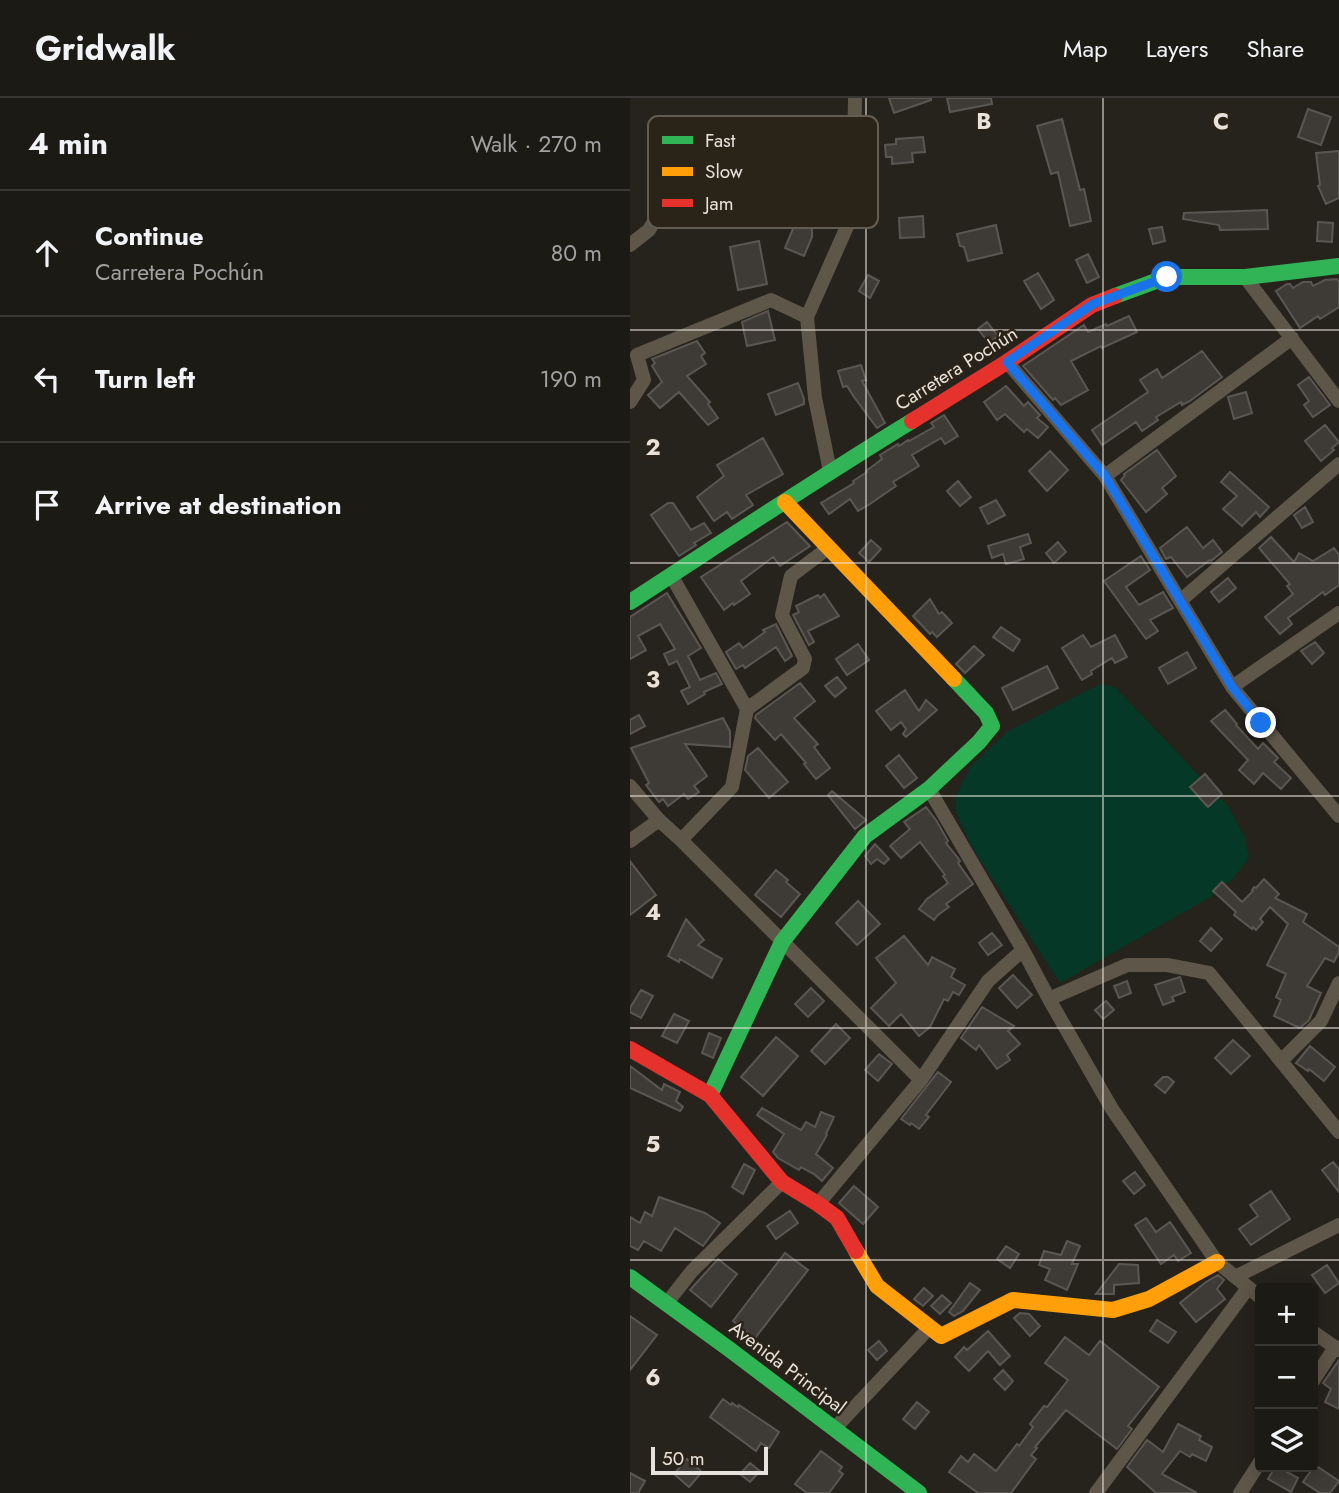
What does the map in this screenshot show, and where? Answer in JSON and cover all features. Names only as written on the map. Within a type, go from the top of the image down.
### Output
[{"type":"street","points":[[855,98],[855,116]]},
{"type":"street","points":[[630,245],[650,228]]},
{"type":"street","points":[[830,471],[814,398],[807,317],[846,228]]},
{"type":"street","name":"Carretera Pochún","points":[[630,602],[830,471],[1007,362],[1093,304],[1167,277],[1245,277],[1339,265]]},
{"type":"street","points":[[1245,277],[1339,401]]},
{"type":"street","points":[[630,402],[644,380],[634,350],[771,300],[807,317]]},
{"type":"street","points":[[1105,476],[1292,338]]},
{"type":"street","points":[[1007,362],[1105,476],[1232,687],[1339,816]]},
{"type":"street","points":[[1180,601],[1339,464]]},
{"type":"street","points":[[710,1095],[782,942],[865,836],[929,789],[979,742],[992,726],[986,713],[785,502]]},
{"type":"street","points":[[747,709],[803,668],[805,659],[782,615],[791,576],[828,548]]},
{"type":"street","points":[[671,575],[747,709],[732,787],[681,839]]},
{"type":"street","points":[[1232,687],[1339,613]]},
{"type":"street","points":[[630,786],[659,820],[921,1080]]},
{"type":"street","points":[[929,789],[1112,1109],[1217,1262],[1254,1292],[1096,1493]]},
{"type":"street","points":[[630,841],[659,820]]},
{"type":"street","points":[[818,1204],[921,1080],[988,981],[1023,950]]},
{"type":"street","points":[[1049,999],[1127,965],[1167,965],[1209,973],[1339,1132]]},
{"type":"street","points":[[1282,1061],[1321,1021],[1339,984]]},
{"type":"street","points":[[630,1049],[710,1095],[782,1182],[836,1218],[877,1286],[941,1336],[1013,1300],[1113,1310],[1149,1299],[1217,1262]]},
{"type":"street","points":[[666,1304],[692,1271],[782,1182]]},
{"type":"street","points":[[1235,1278],[1339,1226]]},
{"type":"street","name":"Avenida Principal","points":[[630,1277],[919,1493]]},
{"type":"street","points":[[835,1428],[930,1327]]},
{"type":"street","points":[[1318,1336],[1337,1349],[1318,1374]]},
{"type":"street","points":[[1240,1493],[1255,1470]]},
{"type":"green space","points":[[1100,684],[1115,687],[1228,806],[1245,838],[1249,858],[1232,880],[1212,896],[1060,983],[970,844],[956,812],[956,796],[970,767],[1008,731]]},
{"type":"building","points":[[889,98],[931,98],[931,100],[894,113]]},
{"type":"building","points":[[947,98],[991,98],[992,104],[950,112]]},
{"type":"building","points":[[1308,109],[1331,117],[1321,145],[1298,137]]},
{"type":"building","points":[[1062,119],[1080,190],[1084,189],[1091,221],[1070,226],[1058,172],[1051,174],[1037,126]]},
{"type":"building","points":[[923,137],[925,152],[912,153],[913,162],[892,164],[892,157],[886,157],[885,145],[896,144],[896,139]]},
{"type":"building","points":[[1339,151],[1339,198],[1326,204],[1318,186],[1316,153]]},
{"type":"building","points":[[1267,210],[1268,229],[1220,230],[1219,225],[1183,219],[1184,213]]},
{"type":"building","points":[[923,216],[924,237],[900,238],[899,218]]},
{"type":"building","points":[[1318,222],[1333,223],[1332,242],[1317,241]]},
{"type":"building","points":[[996,225],[1002,253],[968,261],[957,234]]},
{"type":"building","points":[[1162,227],[1165,241],[1153,244],[1149,229]]},
{"type":"building","points":[[793,228],[812,228],[812,237],[804,256],[785,248]]},
{"type":"building","points":[[759,241],[767,284],[738,290],[730,247]]},
{"type":"building","points":[[1088,254],[1099,277],[1087,283],[1076,260]]},
{"type":"building","points":[[1038,273],[1054,300],[1041,309],[1024,281]]},
{"type":"building","points":[[868,275],[879,281],[870,298],[859,291]]},
{"type":"building","points":[[1337,279],[1339,307],[1300,328],[1276,291],[1287,284],[1293,288],[1303,282],[1311,282],[1313,286],[1325,280]]},
{"type":"building","points":[[768,311],[775,340],[747,346],[742,322]]},
{"type":"building","points":[[1129,316],[1137,332],[1071,361],[1088,390],[1061,405],[1055,398],[1053,400],[1023,366],[1084,325],[1088,332]]},
{"type":"building","points":[[987,322],[998,336],[989,343],[978,329]]},
{"type":"building","points":[[697,341],[705,353],[701,356],[706,364],[687,376],[710,402],[708,404],[718,418],[708,425],[679,392],[660,408],[648,395],[662,382],[652,366],[655,363],[652,359]]},
{"type":"building","points":[[1202,351],[1222,377],[1190,401],[1182,405],[1181,402],[1156,417],[1158,420],[1142,431],[1136,422],[1102,445],[1092,430],[1148,392],[1140,380],[1157,369],[1162,378]]},
{"type":"building","points":[[861,365],[866,380],[862,381],[885,423],[877,428],[847,386],[843,387],[838,371]]},
{"type":"building","points":[[1309,377],[1330,405],[1313,417],[1304,405],[1309,401],[1298,385]]},
{"type":"building","points":[[798,383],[804,404],[776,415],[768,394]]},
{"type":"building","points":[[1006,386],[1024,406],[1028,402],[1040,415],[1037,418],[1048,427],[1038,438],[1027,429],[1024,432],[1005,414],[997,420],[984,402]]},
{"type":"building","points":[[1246,392],[1252,413],[1234,419],[1228,397]]},
{"type":"building","points":[[944,415],[958,436],[945,444],[941,438],[912,455],[919,466],[893,482],[896,486],[870,504],[858,511],[850,499],[829,514],[821,503],[854,483],[853,481],[882,459],[880,455],[934,427],[931,423]]},
{"type":"building","points":[[1325,425],[1339,442],[1321,461],[1305,441]]},
{"type":"building","points":[[763,438],[783,474],[746,495],[753,505],[732,519],[727,512],[714,521],[697,497],[724,476],[717,465]]},
{"type":"building","points":[[1157,450],[1176,476],[1162,488],[1167,494],[1146,512],[1121,480],[1124,474]]},
{"type":"building","points":[[1050,451],[1068,470],[1047,491],[1029,471]]},
{"type":"building","points":[[1230,472],[1269,507],[1260,517],[1256,512],[1242,526],[1223,509],[1237,496],[1221,482]]},
{"type":"building","points":[[958,481],[971,497],[960,506],[947,491]]},
{"type":"building","points":[[996,500],[1005,515],[988,524],[980,508]]},
{"type":"building","points":[[668,503],[673,503],[691,530],[704,523],[711,533],[679,556],[651,515]]},
{"type":"building","points":[[1305,507],[1313,522],[1302,528],[1294,515]]},
{"type":"building","points":[[787,522],[810,546],[780,566],[773,557],[741,581],[750,594],[724,610],[701,577]]},
{"type":"building","points":[[1187,527],[1203,548],[1213,540],[1222,552],[1187,577],[1171,557],[1166,559],[1160,548]]},
{"type":"building","points":[[1028,534],[1031,543],[1020,547],[1024,559],[1006,564],[1003,554],[992,558],[988,546]]},
{"type":"building","points":[[1271,537],[1294,562],[1299,553],[1313,561],[1334,548],[1339,555],[1339,585],[1325,595],[1323,592],[1288,618],[1292,624],[1280,634],[1265,617],[1293,594],[1287,586],[1290,584],[1259,548]]},
{"type":"building","points":[[871,540],[881,549],[869,562],[859,553]]},
{"type":"building","points":[[1058,542],[1066,552],[1054,563],[1046,553]]},
{"type":"building","points":[[1141,556],[1150,570],[1126,587],[1139,605],[1163,592],[1173,608],[1150,620],[1158,631],[1146,639],[1104,581]]},
{"type":"building","points":[[1228,578],[1236,588],[1219,602],[1211,592]]},
{"type":"building","points":[[667,593],[701,648],[688,656],[700,680],[716,673],[722,684],[704,692],[705,694],[688,704],[681,691],[690,687],[677,661],[669,665],[664,654],[675,649],[660,624],[638,636],[646,650],[630,659],[630,617]]},
{"type":"building","points":[[824,594],[839,616],[808,631],[814,642],[809,645],[793,615],[799,612],[796,606],[818,595],[820,598]]},
{"type":"building","points":[[930,599],[939,614],[942,612],[952,623],[937,637],[932,632],[930,634],[913,616]]},
{"type":"building","points":[[776,624],[792,656],[785,661],[776,647],[745,668],[743,665],[736,669],[726,652],[739,643],[743,648],[765,632],[763,630]]},
{"type":"building","points":[[1001,627],[1020,640],[1013,651],[993,637]]},
{"type":"building","points":[[1083,635],[1091,647],[1115,635],[1127,657],[1115,663],[1112,658],[1082,680],[1062,648]]},
{"type":"building","points":[[1315,642],[1324,653],[1312,664],[1301,651]]},
{"type":"building","points":[[858,644],[869,660],[847,675],[836,659]]},
{"type":"building","points":[[974,646],[984,655],[965,673],[956,664]]},
{"type":"building","points":[[1187,652],[1196,668],[1168,684],[1159,668]]},
{"type":"building","points":[[1047,666],[1058,688],[1013,710],[1002,688]]},
{"type":"building","points":[[837,677],[846,688],[835,697],[825,686]]},
{"type":"building","points":[[800,683],[815,701],[794,718],[818,744],[814,747],[830,768],[816,779],[781,734],[775,740],[755,718]]},
{"type":"building","points":[[905,690],[919,711],[926,700],[937,710],[906,737],[903,734],[906,729],[901,722],[891,730],[876,711]]},
{"type":"building","points":[[1225,710],[1258,749],[1263,743],[1278,758],[1274,762],[1291,778],[1281,789],[1263,773],[1254,784],[1239,770],[1248,760],[1211,721]]},
{"type":"building","points":[[639,715],[645,726],[630,734],[630,720]]},
{"type":"building","points":[[723,718],[730,731],[730,747],[685,744],[707,776],[694,786],[699,792],[688,799],[684,794],[668,806],[663,799],[659,802],[646,785],[649,783],[631,748]]},
{"type":"building","points":[[758,748],[788,782],[769,798],[745,770],[748,756]]},
{"type":"building","points":[[899,755],[917,778],[904,788],[886,766]]},
{"type":"building","points":[[1205,774],[1222,794],[1208,807],[1190,787]]},
{"type":"building","points":[[832,791],[866,820],[855,829],[828,795]]},
{"type":"building","points":[[926,807],[973,884],[946,904],[949,907],[934,920],[919,909],[927,899],[948,883],[943,876],[945,875],[920,842],[901,858],[890,846],[910,829],[904,822]]},
{"type":"building","points":[[875,844],[889,859],[884,864],[877,859],[871,864],[865,856]]},
{"type":"building","points":[[630,861],[656,895],[630,915]]},
{"type":"building","points":[[776,870],[800,894],[781,917],[755,895]]},
{"type":"building","points":[[1264,879],[1279,894],[1275,898],[1307,914],[1303,922],[1339,947],[1334,962],[1325,958],[1307,986],[1321,993],[1309,1020],[1300,1028],[1274,1016],[1281,1000],[1276,997],[1286,974],[1267,965],[1288,924],[1270,907],[1260,919],[1263,922],[1256,930],[1253,927],[1252,929],[1234,915],[1236,912],[1213,891],[1222,882],[1242,902]]},
{"type":"building","points":[[858,901],[880,924],[857,945],[836,923]]},
{"type":"building","points":[[686,919],[704,940],[698,945],[722,959],[712,978],[680,959],[679,962],[668,956]]},
{"type":"building","points":[[1211,928],[1222,939],[1211,951],[1200,941]]},
{"type":"building","points":[[992,933],[1002,945],[988,955],[979,943]]},
{"type":"building","points":[[904,936],[928,965],[932,957],[955,969],[951,977],[965,985],[959,995],[953,992],[948,1001],[944,999],[930,1027],[919,1036],[901,1014],[889,1026],[871,1008],[896,983],[876,958]]},
{"type":"building","points":[[1013,975],[1032,995],[1017,1008],[999,988]]},
{"type":"building","points":[[1180,977],[1185,992],[1172,997],[1174,1001],[1163,1005],[1155,985]]},
{"type":"building","points":[[1127,981],[1131,993],[1119,998],[1114,986]]},
{"type":"building","points":[[811,988],[824,1001],[808,1017],[795,1004]]},
{"type":"building","points":[[641,990],[653,996],[641,1018],[630,1012],[630,1008]]},
{"type":"building","points":[[1106,1001],[1114,1010],[1103,1019],[1095,1010]]},
{"type":"building","points":[[982,1007],[1014,1026],[1008,1031],[1020,1044],[1007,1055],[1010,1060],[997,1069],[979,1045],[976,1050],[961,1038]]},
{"type":"building","points":[[674,1014],[689,1021],[677,1043],[662,1036]]},
{"type":"building","points":[[836,1024],[850,1038],[825,1064],[811,1051]]},
{"type":"building","points":[[709,1033],[721,1038],[713,1058],[702,1053]]},
{"type":"building","points":[[776,1037],[798,1056],[763,1096],[741,1077]]},
{"type":"building","points":[[1233,1040],[1250,1056],[1231,1074],[1215,1058]]},
{"type":"building","points":[[1310,1046],[1335,1067],[1324,1081],[1296,1063]]},
{"type":"building","points":[[879,1054],[892,1064],[878,1081],[865,1070]]},
{"type":"building","points":[[630,1066],[662,1090],[664,1084],[680,1092],[676,1101],[683,1107],[680,1111],[630,1088]]},
{"type":"building","points":[[938,1072],[951,1082],[919,1129],[901,1119]]},
{"type":"building","points":[[1163,1077],[1174,1082],[1165,1093],[1155,1085]]},
{"type":"building","points":[[762,1108],[801,1130],[806,1122],[815,1127],[821,1112],[834,1117],[816,1154],[833,1168],[822,1181],[801,1167],[799,1170],[778,1158],[773,1152],[784,1134],[757,1115]]},
{"type":"building","points":[[1333,1162],[1339,1169],[1339,1192],[1322,1170]]},
{"type":"building","points":[[744,1164],[755,1170],[743,1194],[732,1187]]},
{"type":"building","points":[[1135,1172],[1145,1185],[1134,1194],[1123,1181]]},
{"type":"building","points":[[854,1186],[878,1207],[863,1224],[839,1203]]},
{"type":"building","points":[[1271,1191],[1290,1219],[1251,1245],[1239,1229],[1258,1216],[1250,1205]]},
{"type":"building","points":[[659,1197],[705,1213],[720,1223],[703,1246],[675,1228],[661,1251],[644,1241],[638,1250],[630,1246],[630,1217],[640,1223],[645,1212],[652,1216]]},
{"type":"building","points":[[790,1211],[798,1223],[776,1239],[767,1226]]},
{"type":"building","points":[[1146,1218],[1156,1232],[1170,1222],[1191,1253],[1178,1261],[1174,1255],[1161,1264],[1135,1225]]},
{"type":"building","points":[[1067,1241],[1080,1246],[1072,1264],[1078,1264],[1067,1290],[1045,1280],[1050,1269],[1039,1265],[1044,1251],[1061,1255]]},
{"type":"building","points":[[1006,1246],[1019,1254],[1010,1268],[997,1259]]},
{"type":"building","points":[[785,1253],[808,1270],[755,1338],[733,1321]]},
{"type":"building","points":[[718,1259],[737,1274],[711,1307],[690,1290]]},
{"type":"building","points":[[1119,1264],[1138,1265],[1139,1283],[1114,1285],[1114,1294],[1096,1294]]},
{"type":"building","points":[[1327,1265],[1339,1283],[1325,1293],[1312,1275]]},
{"type":"building","points":[[1218,1275],[1224,1280],[1217,1289],[1225,1299],[1196,1322],[1180,1303]]},
{"type":"building","points":[[970,1283],[980,1290],[963,1311],[954,1316],[949,1312]]},
{"type":"building","points":[[924,1288],[933,1296],[923,1306],[914,1299]]},
{"type":"building","points":[[942,1295],[951,1303],[940,1314],[931,1306]]},
{"type":"building","points":[[1020,1313],[1029,1314],[1040,1326],[1030,1336],[1014,1318]]},
{"type":"building","points":[[630,1316],[657,1335],[630,1370]]},
{"type":"building","points":[[1157,1320],[1176,1332],[1168,1343],[1150,1331]]},
{"type":"building","points":[[988,1331],[1010,1356],[1000,1365],[988,1351],[969,1371],[955,1357],[964,1347],[967,1350]]},
{"type":"building","points":[[1065,1337],[1089,1355],[1100,1341],[1159,1387],[1128,1426],[1132,1429],[1117,1449],[1066,1410],[1035,1447],[1037,1448],[1031,1455],[1036,1459],[1011,1493],[978,1493],[949,1472],[961,1456],[968,1462],[974,1454],[996,1471],[1017,1444],[1019,1446],[1033,1427],[1030,1424],[1068,1380],[1045,1363]]},
{"type":"building","points":[[879,1341],[887,1351],[877,1360],[868,1350]]},
{"type":"building","points":[[1339,1360],[1339,1409],[1325,1402],[1331,1389],[1323,1383]]},
{"type":"building","points":[[1003,1370],[1013,1381],[1005,1390],[994,1379]]},
{"type":"building","points":[[723,1399],[731,1405],[739,1405],[779,1432],[769,1448],[761,1443],[756,1451],[710,1417]]},
{"type":"building","points":[[917,1402],[929,1412],[915,1429],[903,1419]]},
{"type":"building","points":[[1178,1424],[1201,1436],[1199,1440],[1212,1447],[1206,1461],[1180,1451],[1162,1474],[1197,1493],[1156,1493],[1127,1467],[1147,1440],[1163,1452]]},
{"type":"building","points":[[821,1451],[842,1467],[839,1471],[843,1474],[829,1493],[807,1493],[795,1484]]},
{"type":"building","points":[[687,1459],[702,1472],[689,1487],[674,1474]]},
{"type":"building","points":[[750,1463],[760,1471],[750,1482],[740,1474]]},
{"type":"building","points":[[1318,1467],[1339,1481],[1330,1493],[1320,1493],[1303,1482],[1310,1472],[1318,1472]]},
{"type":"building","points":[[1272,1472],[1287,1472],[1298,1478],[1291,1492],[1268,1479]]},
{"type":"building","points":[[630,1473],[645,1481],[638,1493],[630,1493]]},
{"type":"traffic: fast","points":[[1115,296],[1167,277],[1245,277],[1339,266]]},
{"type":"traffic: fast","points":[[630,602],[912,421]]},
{"type":"traffic: fast","points":[[710,1095],[782,942],[865,836],[929,789],[979,742],[992,726],[986,713],[954,679]]},
{"type":"traffic: fast","points":[[630,1277],[919,1493]]},
{"type":"traffic: slow","points":[[785,502],[954,679]]},
{"type":"traffic: slow","points":[[856,1251],[877,1286],[941,1336],[1013,1300],[1113,1310],[1149,1299],[1217,1262]]},
{"type":"traffic: jam","points":[[912,421],[1092,305],[1115,296]]},
{"type":"traffic: jam","points":[[630,1049],[710,1095],[782,1182],[837,1218],[856,1251]]},
{"type":"route","points":[[1167,277],[1093,304],[1007,362],[1105,476],[1232,687],[1261,723]]}]
